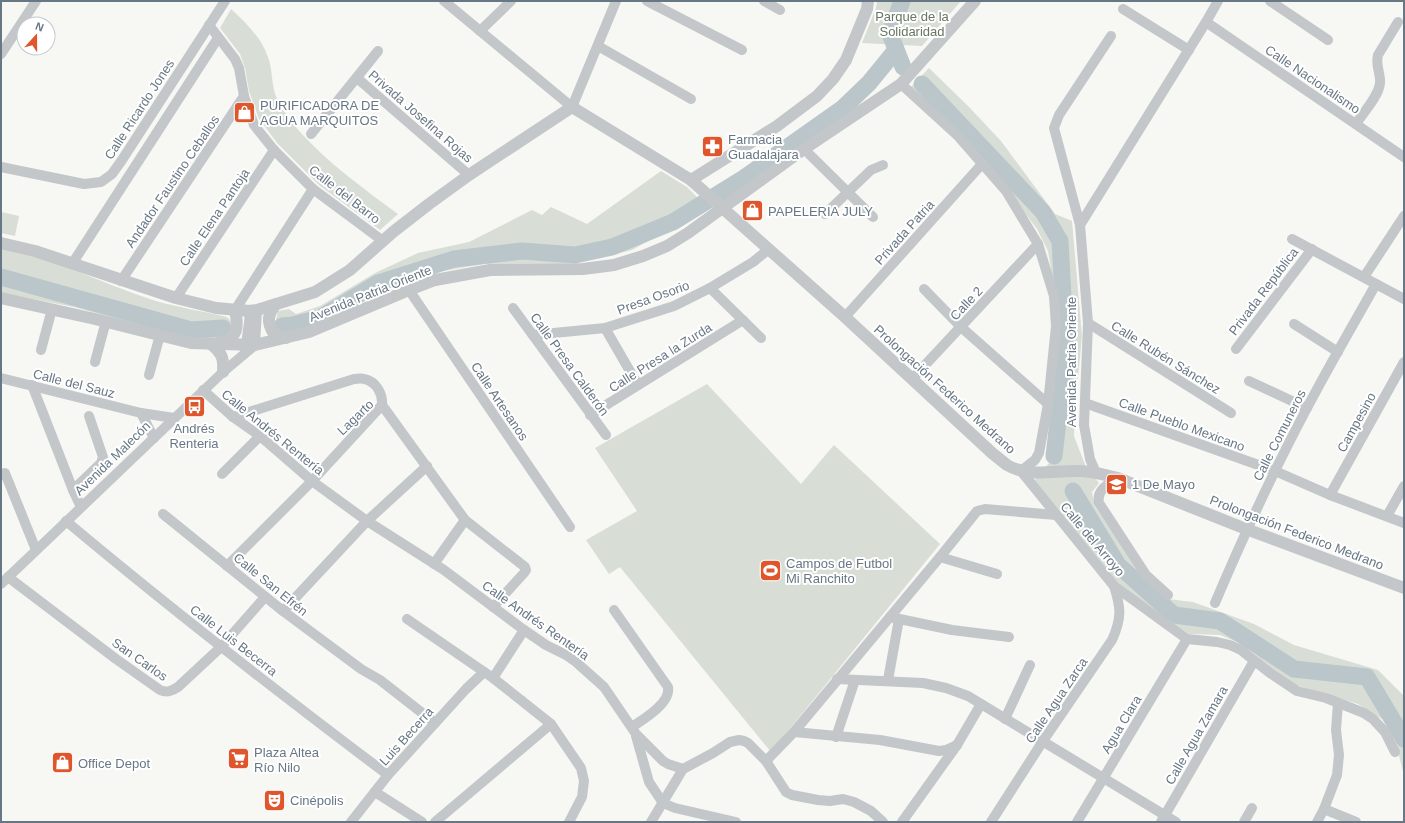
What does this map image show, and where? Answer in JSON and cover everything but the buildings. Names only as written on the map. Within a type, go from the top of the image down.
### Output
[{"type":"street","points":[[1,54],[36,1]]},
{"type":"street","name":"Calle Ricardo Jones","points":[[1,168],[84,184],[101,182],[112,174],[225,1]]},
{"type":"street","points":[[444,1],[572,107],[616,1]]},
{"type":"street","points":[[480,31],[511,1]]},
{"type":"street","points":[[647,1],[742,50]]},
{"type":"street","points":[[764,1],[780,10]]},
{"type":"street","points":[[695,183],[777,126],[817,96],[833,79],[846,60],[867,9],[868,1]]},
{"type":"street","name":"Avenida Patria Oriente","points":[[1,298],[106,321],[191,343],[249,348],[309,332],[435,280],[490,270],[583,269],[614,265],[643,256],[667,246],[719,205],[901,84],[975,1]]},
{"type":"street","points":[[1080,225],[1218,1]]},
{"type":"street","points":[[1270,1],[1328,40]]},
{"type":"street","points":[[1123,9],[1189,50]]},
{"type":"street","name":"Calle Nacionalismo","points":[[1206,22],[1404,157]]},
{"type":"street","points":[[1356,124],[1376,94],[1380,83],[1377,60],[1378,55],[1398,22]]},
{"type":"street","name":"Calle del Barro","points":[[209,25],[235,59],[239,68],[244,96],[254,125],[274,150],[313,189],[383,241]]},
{"type":"street","name":"Avenida Patria Oriente","points":[[1096,473],[1090,459],[1084,425],[1088,323],[1080,225],[1054,132],[1054,124],[1111,36]]},
{"type":"street","points":[[72,264],[218,38]]},
{"type":"street","points":[[598,46],[691,99]]},
{"type":"street","points":[[311,134],[378,52]]},
{"type":"street","name":"Privada Josefina Rojas","points":[[356,78],[469,175]]},
{"type":"street","points":[[901,84],[957,135],[1006,191],[1038,244],[1054,296],[1056,312],[1055,347],[1048,404],[1039,453],[1035,460],[1021,471]]},
{"type":"street","name":"Andador Faustino Ceballos","points":[[121,280],[244,96]]},
{"type":"street","name":"Prolongación Federico Medrano","points":[[572,107],[695,183],[845,317],[992,453],[1008,465],[1021,471],[1043,473],[1078,471],[1118,478],[1246,529],[1404,588]]},
{"type":"street","name":"Avenida Patria Oriente","points":[[1,243],[35,251],[176,298],[216,308],[253,310],[315,292],[350,270],[383,241],[469,175],[572,107]]},
{"type":"street","points":[[804,149],[873,216]]},
{"type":"street","name":"Calle Elena Pantoja","points":[[176,298],[274,150]]},
{"type":"street","name":"Privada Patria","points":[[845,317],[982,164]]},
{"type":"street","points":[[824,214],[871,170],[883,165]]},
{"type":"street","points":[[211,344],[227,340],[234,334],[237,324],[235,310],[313,189]]},
{"type":"street","points":[[1364,277],[1404,216]]},
{"type":"street","points":[[1292,239],[1404,298]]},
{"type":"street","name":"Calle 2","points":[[912,379],[1038,244]]},
{"type":"street","name":"Privada República","points":[[1236,349],[1312,249]]},
{"type":"street","name":"Presa Osorio","points":[[533,335],[605,328],[674,306],[710,288],[753,262],[769,250]]},
{"type":"street","name":"Calle Comuneros","points":[[1215,603],[1246,529],[1275,471],[1307,408],[1376,284]]},
{"type":"street","points":[[710,288],[761,338]]},
{"type":"street","points":[[924,289],[961,327],[1048,404]]},
{"type":"street","name":"Calle Artesanos","points":[[409,290],[570,527]]},
{"type":"street","points":[[276,304],[269,314],[268,322],[274,334],[286,338]]},
{"type":"street","name":"Calle Presa Calderón","points":[[513,308],[606,435]]},
{"type":"street","points":[[41,350],[52,309]]},
{"type":"street","points":[[249,348],[253,310]]},
{"type":"street","name":"Calle Presa la Zurda","points":[[590,415],[743,320]]},
{"type":"street","points":[[94,362],[106,321]]},
{"type":"street","name":"Calle Rubén Sánchez","points":[[1088,323],[1231,413]]},
{"type":"street","points":[[1294,324],[1338,352]]},
{"type":"street","points":[[605,328],[638,385]]},
{"type":"street","points":[[149,375],[160,336]]},
{"type":"street","points":[[211,344],[219,350],[222,357],[223,372]]},
{"type":"street","name":"Avenida Malecón","points":[[5,580],[203,390],[249,348]]},
{"type":"street","name":"Campesino","points":[[1330,495],[1404,362]]},
{"type":"street","name":"Calle del Sauz","points":[[1,378],[141,413],[174,418]]},
{"type":"street","points":[[233,417],[354,379],[364,379],[371,382],[380,391],[383,398],[382,405]]},
{"type":"street","points":[[1249,381],[1307,408]]},
{"type":"street","points":[[32,385],[81,507]]},
{"type":"street","name":"Calle Andrés Rentería","points":[[203,390],[233,417],[260,436],[312,481],[367,521],[434,564],[524,630],[546,645],[566,655],[604,687],[634,730],[663,761],[683,769]]},
{"type":"street","name":"Calle Pueblo Mexicano","points":[[1085,403],[1275,471],[1330,495],[1404,523]]},
{"type":"street","name":"Lagarto","points":[[227,566],[312,481],[382,405],[465,520],[525,567],[526,570],[524,573],[493,607]]},
{"type":"street","points":[[141,413],[154,438]]},
{"type":"street","points":[[73,490],[101,463],[103,457],[89,416]]},
{"type":"street","points":[[222,474],[260,436]]},
{"type":"street","points":[[283,611],[367,521],[427,466]]},
{"type":"street","name":"Calle del Arroyo","points":[[1021,471],[1114,586],[1187,639]]},
{"type":"street","points":[[6,473],[36,550]]},
{"type":"street","points":[[1118,478],[1100,491],[1098,499],[1099,503],[1146,575],[1168,595]]},
{"type":"street","points":[[1387,516],[1404,486]]},
{"type":"street","points":[[766,761],[794,732],[837,679],[895,618],[940,557],[979,510],[985,509],[1056,515]]},
{"type":"street","name":"Calle San Efrén","points":[[163,514],[283,611],[365,672],[380,680],[435,723]]},
{"type":"street","points":[[434,564],[465,520]]},
{"type":"street","name":"Calle Luis Becerra","points":[[66,521],[303,712],[388,775]]},
{"type":"street","points":[[940,557],[997,574]]},
{"type":"street","name":"San Carlos","points":[[5,580],[160,690],[165,692],[178,687],[221,646],[265,597]]},
{"type":"street","name":"Calle Agua Zarca","points":[[991,822],[1043,741],[1112,640],[1119,623],[1120,613],[1119,602],[1114,586]]},
{"type":"street","points":[[614,610],[668,687],[668,695],[664,702],[634,730],[649,782],[662,803],[675,808],[736,822]]},
{"type":"street","points":[[895,618],[952,630],[1008,637]]},
{"type":"street","points":[[888,680],[895,618]]},
{"type":"street","points":[[407,619],[493,678],[551,724],[581,768],[584,781],[582,797],[569,822]]},
{"type":"street","points":[[493,678],[524,630]]},
{"type":"street","points":[[1187,639],[1216,642],[1241,650],[1283,683],[1297,691],[1360,710],[1373,719],[1388,736],[1396,752]]},
{"type":"street","name":"Agua Clara","points":[[1077,822],[1187,639]]},
{"type":"street","name":"Calle Agua Zamara","points":[[1163,818],[1254,661]]},
{"type":"street","points":[[1005,719],[1030,665]]},
{"type":"street","name":"Luis Becerra","points":[[351,822],[388,775],[466,689],[484,672]]},
{"type":"street","points":[[837,679],[888,680],[923,683],[946,688],[968,696],[1104,778],[1163,818],[1176,822]]},
{"type":"street","points":[[836,737],[855,680]]},
{"type":"street","points":[[1317,822],[1324,809],[1337,775],[1339,755],[1336,730],[1338,703]]},
{"type":"street","points":[[902,822],[957,745],[981,704]]},
{"type":"street","points":[[435,822],[551,724]]},
{"type":"street","points":[[794,732],[880,740],[939,751],[946,750],[957,745]]},
{"type":"street","points":[[651,822],[683,769],[730,742],[739,740],[748,743],[766,761],[784,790],[789,794],[818,800],[830,801],[843,799],[854,802],[871,810],[883,822]]},
{"type":"street","points":[[375,792],[422,822]]},
{"type":"street","points":[[1244,822],[1252,808]]},
{"type":"street","points":[[1324,809],[1356,822]]},
{"type":"green space","name":"Parque de la Solidaridad","points":[[877,1],[961,1],[922,46],[862,43],[876,8]]},
{"type":"green space","points":[[231,9],[257,37],[265,50],[270,62],[277,99],[287,115],[300,131],[331,162],[398,214],[380,230],[319,185],[278,144],[259,119],[249,91],[245,68],[240,54],[220,28]]},
{"type":"green space","points":[[929,68],[1001,141],[1055,214],[1072,221],[1082,336],[1074,436],[1086,467],[1099,483],[1092,492],[1095,507],[1144,577],[1168,599],[1193,602],[1254,624],[1294,645],[1378,670],[1404,696],[1404,775],[1393,733],[1382,719],[1358,704],[1289,683],[1266,665],[1247,646],[1220,635],[1189,634],[1114,581],[1033,482],[1049,463],[1059,315],[1048,251],[1037,229],[981,155],[951,124],[910,88]]},
{"type":"green space","points":[[661,171],[687,187],[699,199],[683,210],[687,217],[672,228],[632,250],[595,259],[563,263],[484,264],[437,272],[384,290],[325,318],[295,327],[281,329],[277,328],[276,320],[278,311],[289,309],[296,314],[320,306],[375,273],[418,253],[469,242],[532,210],[542,215],[551,207],[587,224]]},
{"type":"green space","points":[[1,212],[19,216],[15,236],[1,233]]},
{"type":"green space","points":[[1,249],[41,258],[156,301],[227,317],[231,321],[231,331],[225,336],[213,341],[161,331],[74,307],[1,293]]},
{"type":"green space","name":"Campos de Futbol Mi Ranchito","points":[[707,384],[801,484],[834,445],[940,544],[771,752],[620,567],[609,574],[586,540],[637,511],[595,448]]},
{"type":"waterway","points":[[902,1],[890,34],[903,67]]},
{"type":"waterway","points":[[282,326],[293,325],[320,318],[378,283],[454,259],[522,251],[575,255],[612,247],[673,222],[744,178],[843,108],[869,83],[896,50]]},
{"type":"waterway","points":[[922,84],[1043,212],[1060,241],[1066,352],[1054,456]]},
{"type":"waterway","points":[[1,277],[191,330],[223,328]]},
{"type":"waterway","points":[[1073,491],[1118,565],[1174,615],[1220,621],[1294,669],[1367,677],[1404,739]]},
{"type":"place","name":"PURIFICADORA DE AGUA MARQUITOS","points":[[245,112]]},
{"type":"place","name":"Farmacia Guadalajara","points":[[712,146]]},
{"type":"place","name":"PAPELERIA JULY","points":[[752,211]]},
{"type":"place","name":"Andrés Renteria","points":[[194,406]]},
{"type":"place","name":"1 De Mayo","points":[[1116,484]]},
{"type":"place","name":"Campos de Futbol Mi Ranchito","points":[[771,570]]},
{"type":"place","name":"Plaza Altea Río Nilo","points":[[238,759]]},
{"type":"place","name":"Office Depot","points":[[62,763]]},
{"type":"place","name":"Cinépolis","points":[[274,800]]}]
